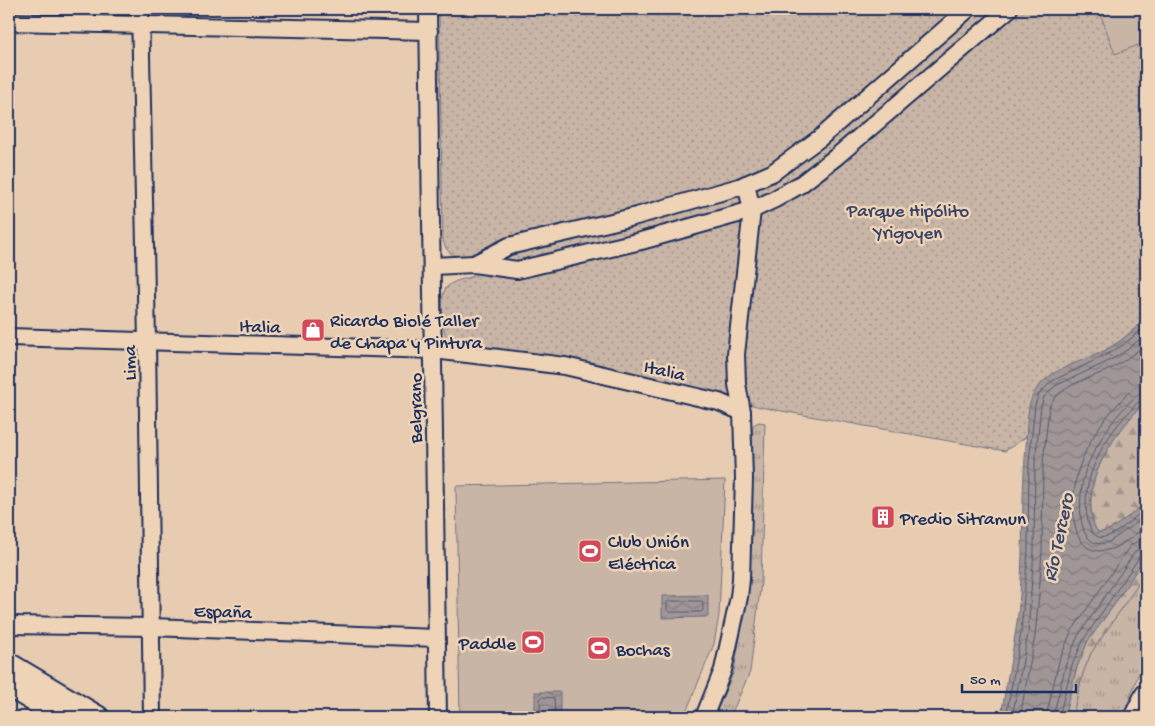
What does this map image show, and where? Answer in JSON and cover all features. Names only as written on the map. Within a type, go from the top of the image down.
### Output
[{"type":"main road","points":[[11,671],[61,717]]},
{"type":"main road","points":[[11,671],[98,717]]},
{"type":"main road","points":[[1135,717],[1146,695]]},
{"type":"street","name":"Belgrano","points":[[428,9],[438,717]]},
{"type":"street","points":[[474,264],[509,246],[633,217],[746,184],[772,174],[820,138],[968,9]]},
{"type":"street","points":[[433,266],[474,264],[517,270],[640,241],[752,210],[801,184],[836,157],[1009,9]]},
{"type":"street","points":[[9,22],[140,17],[429,32]]},
{"type":"street","name":"Lima","points":[[140,17],[152,717]]},
{"type":"street","points":[[704,717],[723,670],[739,597],[743,557],[744,479],[742,412],[737,384],[736,354],[752,210],[746,184]]},
{"type":"street","name":"Italia","points":[[9,337],[434,350],[565,366],[719,402],[742,412]]},
{"type":"street","name":"España","points":[[13,627],[151,627],[436,638]]},
{"type":"green space","name":"Parque Hipólito Yrigoyen","points":[[439,9],[1146,9],[1146,319],[1120,341],[1104,351],[1060,371],[1030,404],[1026,437],[1005,451],[765,408],[569,361],[449,344],[445,333],[443,316],[444,292],[452,283],[475,276],[474,254],[455,255],[448,250],[443,240]]},
{"type":"green space","points":[[1112,9],[1146,9],[1146,42],[1115,54],[1100,13]]},
{"type":"green space","points":[[1146,401],[1146,502],[1112,528],[1098,532],[1093,522],[1091,505],[1092,488],[1097,472],[1113,441]]},
{"type":"green space","points":[[759,422],[765,423],[761,582],[750,672],[730,717],[714,717],[734,671],[749,584],[752,432],[753,425]]},
{"type":"green space","name":"Club Unión Eléctrica","points":[[725,480],[719,615],[714,644],[684,717],[460,717],[456,486]]},
{"type":"green space","points":[[1146,555],[1146,573],[1091,653],[1083,673],[1072,717],[1064,717],[1077,667],[1088,641]]},
{"type":"green space","points":[[1146,573],[1146,653],[1123,717],[1072,717],[1083,673],[1091,653]]},
{"type":"water","name":"Río Tercero","points":[[1146,319],[1146,401],[1124,426],[1104,456],[1092,488],[1091,505],[1095,528],[1098,532],[1102,532],[1118,524],[1146,502],[1146,555],[1088,641],[1077,667],[1064,717],[1001,717],[1019,609],[1024,464],[1031,400],[1038,387],[1052,374],[1110,348]]},
{"type":"water","points":[[708,595],[708,617],[662,618],[662,596]]},
{"type":"water","points":[[535,692],[560,692],[560,717],[535,717]]},
{"type":"place","name":"Ricardo Biolé Taller de Chapa y Pintura","points":[[313,330]]},
{"type":"place","name":"Predio Sitramun","points":[[883,517]]},
{"type":"place","name":"Club Unión Eléctrica","points":[[590,551]]},
{"type":"place","name":"Paddle","points":[[533,642]]},
{"type":"place","name":"Bochas","points":[[599,648]]}]
